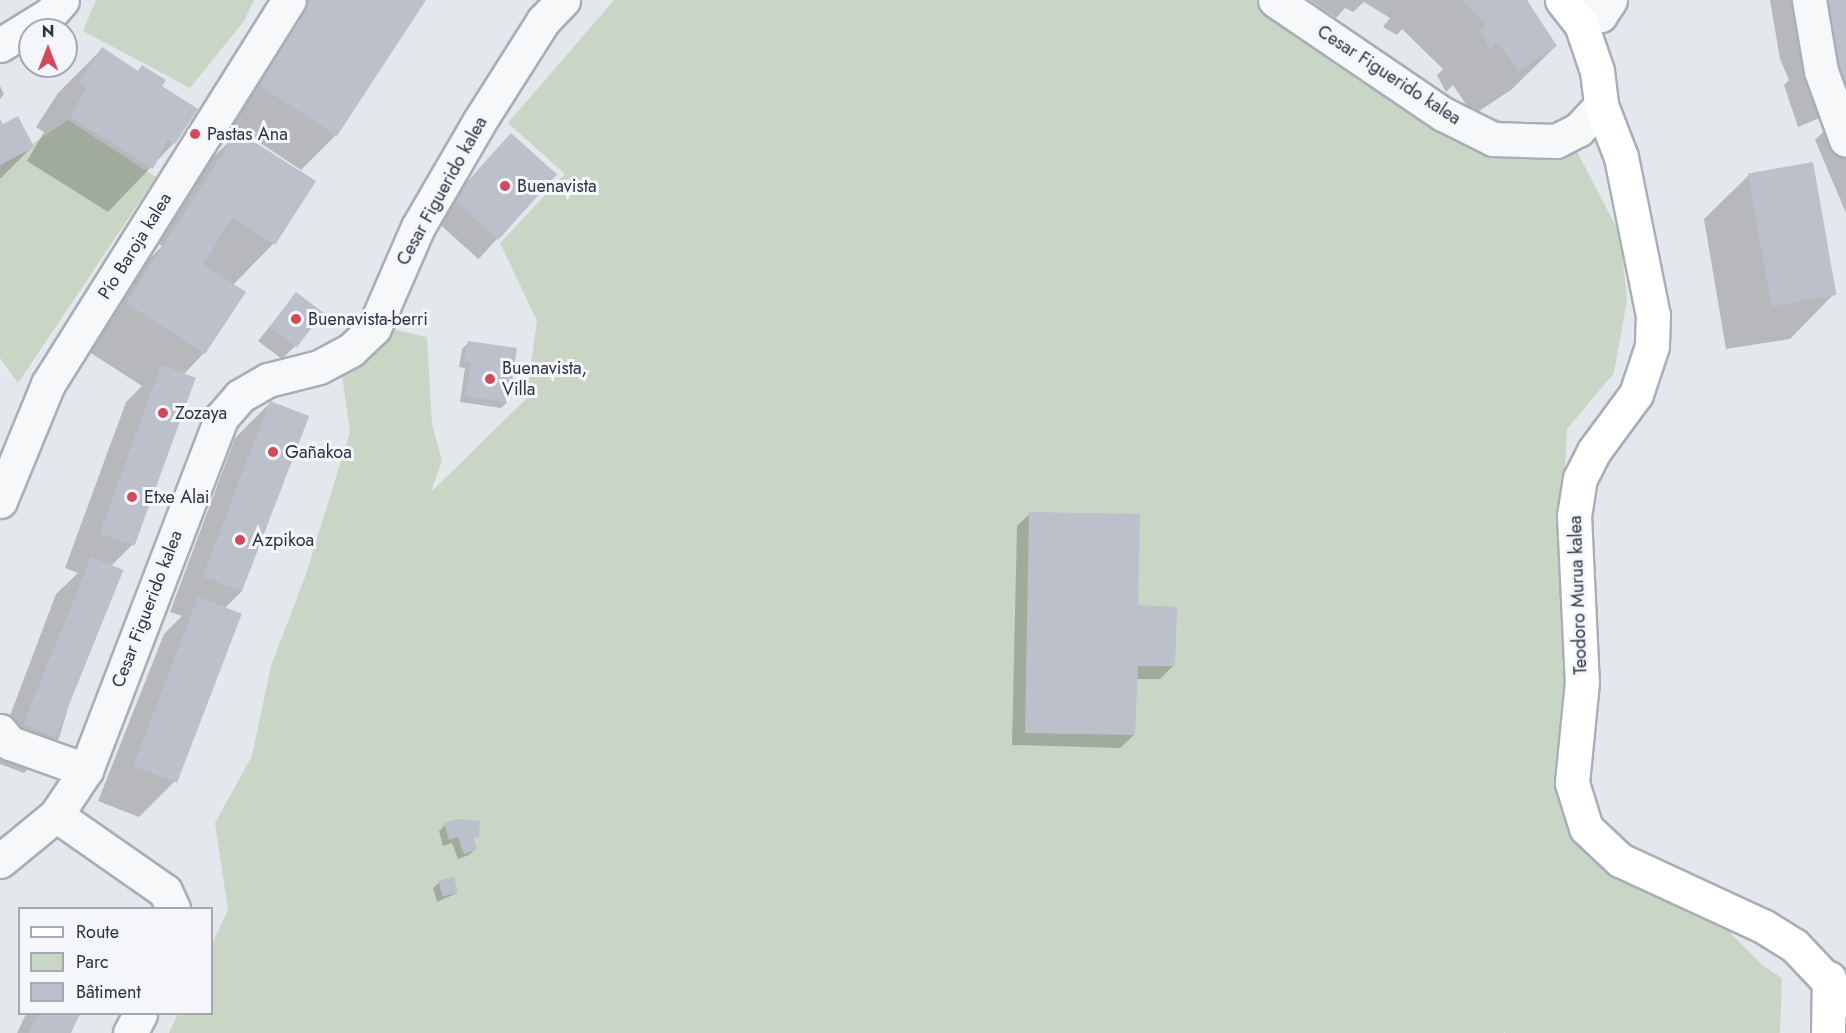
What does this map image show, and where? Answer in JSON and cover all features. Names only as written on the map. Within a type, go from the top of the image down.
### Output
[{"type":"street","points":[[0,45],[50,14],[62,0]]},
{"type":"street","name":"Pío Baroja kalea","points":[[0,501],[48,384],[289,0]]},
{"type":"street","name":"Cesar Figuerido kalea","points":[[0,861],[56,815],[86,770],[221,418],[240,396],[268,380],[319,367],[351,350],[374,328],[418,227],[478,122],[543,21],[563,0]]},
{"type":"street","name":"Cesar Figuerido kalea","points":[[1275,0],[1443,114],[1493,139],[1556,141],[1578,130],[1601,105]]},
{"type":"street","name":"Teodoro Murua kalea","points":[[1562,0],[1581,24],[1597,72],[1601,105],[1621,157],[1653,315],[1652,346],[1643,379],[1580,478],[1574,515],[1582,682],[1572,783],[1586,828],[1620,860],[1762,926],[1794,945],[1837,989],[1828,1033]]},
{"type":"street","points":[[1593,0],[1600,15],[1610,0]]},
{"type":"street","points":[[1809,0],[1821,70],[1846,140]]},
{"type":"street","points":[[0,731],[10,743],[86,770]]},
{"type":"street","points":[[56,815],[165,891],[172,907]]},
{"type":"street","points":[[130,1033],[139,1015]]},
{"type":"green space","points":[[96,0],[254,0],[244,21],[190,88],[83,31]]},
{"type":"green space","points":[[614,0],[1279,0],[1483,115],[1572,142],[1620,234],[1627,300],[1614,373],[1567,429],[1562,531],[1570,810],[1695,897],[1762,965],[1782,978],[1780,1033],[1505,1033],[1504,1030],[1504,1033],[169,1033],[178,1015],[213,1015],[213,942],[228,910],[215,823],[252,756],[271,666],[306,574],[350,432],[342,375],[358,368],[392,329],[427,337],[432,424],[442,461],[431,492],[526,399],[537,321],[500,243],[565,174],[508,123]]},
{"type":"green space","points":[[68,120],[156,177],[18,383],[0,358],[0,166]]},
{"type":"building","points":[[310,0],[426,0],[337,136],[256,83]]},
{"type":"building","points":[[1462,0],[1527,0],[1557,46],[1518,71],[1498,42],[1490,49],[1480,30],[1486,24]]},
{"type":"building","points":[[1822,0],[1846,0],[1846,83],[1842,84],[1828,39],[1834,36]]},
{"type":"building","points":[[102,47],[138,71],[142,65],[166,80],[162,86],[198,109],[175,144],[168,139],[153,169],[70,117],[87,87],[79,82]]},
{"type":"building","points":[[18,116],[34,147],[0,165],[0,119],[3,124]]},
{"type":"building","points":[[237,131],[316,181],[275,245],[232,218],[203,264],[246,292],[205,354],[126,303]]},
{"type":"building","name":"Buenavista","points":[[511,133],[557,174],[498,240],[452,198]]},
{"type":"building","points":[[1813,162],[1836,295],[1771,306],[1748,173]]},
{"type":"building","name":"Buenavista-berri","points":[[296,292],[323,312],[297,348],[270,327]]},
{"type":"building","name":"Buenavista, Villa","points":[[468,341],[517,348],[509,403],[465,396],[471,362],[464,361]]},
{"type":"building","points":[[161,365],[196,378],[135,546],[100,533]]},
{"type":"building","points":[[270,401],[309,416],[242,592],[203,577]]},
{"type":"building","points":[[1029,512],[1140,514],[1138,605],[1177,607],[1175,666],[1138,666],[1135,735],[1025,733]]},
{"type":"building","points":[[91,557],[123,570],[56,738],[23,725]]},
{"type":"building","points":[[198,597],[242,614],[177,783],[133,766]]},
{"type":"building","points":[[458,819],[480,821],[479,837],[473,836],[477,849],[464,854],[458,837],[449,840],[444,823]]},
{"type":"building","points":[[454,877],[458,893],[442,896],[438,881]]},
{"type":"building","points":[[38,1015],[80,1015],[71,1033],[29,1033]]},
{"type":"place","name":"Pastas Ana","points":[[195,134]]},
{"type":"place","name":"Buenavista","points":[[505,186]]},
{"type":"place","name":"Buenavista-berri","points":[[296,319]]},
{"type":"place","name":"Buenavista, Villa","points":[[490,379]]},
{"type":"place","name":"Zozaya","points":[[163,413]]},
{"type":"place","name":"Gañakoa","points":[[273,452]]},
{"type":"place","name":"Etxe Alai","points":[[132,497]]},
{"type":"place","name":"Azpikoa","points":[[240,540]]}]
